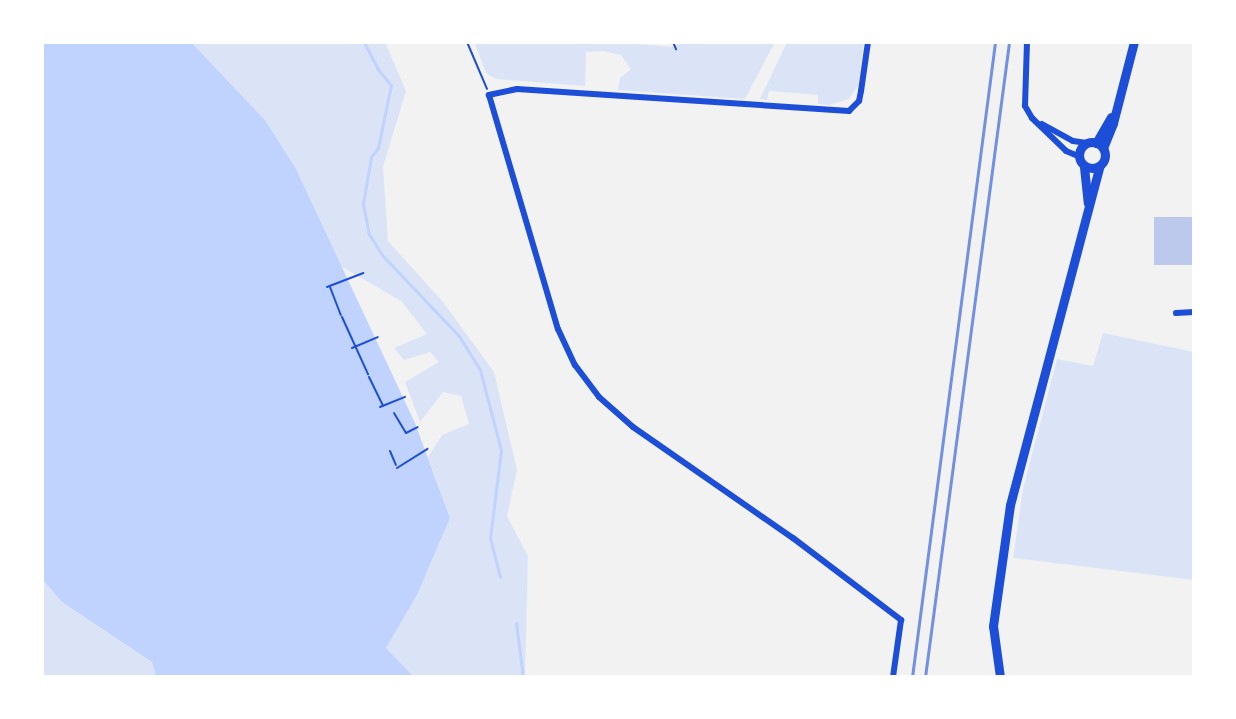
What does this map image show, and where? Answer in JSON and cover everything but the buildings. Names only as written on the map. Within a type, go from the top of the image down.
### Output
[{"type":"main road","points":[[1089,211],[1084,167],[1078,156],[1095,145],[1117,107],[1134,42]]},
{"type":"main road","points":[[1000,677],[993,626],[1010,505],[1099,167],[1105,158],[1095,145]]},
{"type":"main road","points":[[1084,167],[1099,167]]},
{"type":"street","points":[[868,42],[861,91],[855,107],[849,111],[517,89],[489,95],[558,329],[575,365],[599,397],[633,427],[793,538],[901,620],[893,677]]},
{"type":"street","points":[[1027,42],[1024,97],[1032,118],[1066,151],[1078,156]]},
{"type":"street","points":[[1032,118],[1073,141],[1095,145]]},
{"type":"street","points":[[1176,313],[1194,312]]},
{"type":"path","points":[[467,42],[489,95]]},
{"type":"path","points":[[673,42],[676,49]]},
{"type":"path","points":[[363,273],[328,286],[336,296],[354,348],[362,356],[382,407],[405,397]]},
{"type":"path","points":[[354,348],[378,337]]},
{"type":"path","points":[[394,413],[406,433],[418,427]]},
{"type":"path","points":[[390,451],[397,467],[427,449]]},
{"type":"shaded area","points":[[191,42],[385,42],[406,91],[383,167],[388,241],[443,302],[494,372],[517,470],[507,516],[528,556],[525,677],[414,677],[386,648],[417,595],[450,518],[428,457],[442,435],[469,424],[461,396],[443,392],[420,422],[405,382],[439,362],[430,352],[404,360],[394,348],[427,334],[401,301],[337,264],[295,167],[265,120]]},
{"type":"shaded area","points":[[474,42],[614,42],[672,47],[682,42],[775,42],[745,99],[618,90],[620,78],[631,69],[621,55],[602,51],[586,52],[585,86],[496,79],[486,73]]},
{"type":"shaded area","points":[[787,42],[864,42],[858,86],[849,99],[829,105],[818,104],[818,95],[769,91],[767,100],[760,99]]},
{"type":"shaded area","points":[[1103,333],[1194,352],[1194,580],[1013,558],[1023,489],[1057,359],[1093,366]]},
{"type":"shaded area","points":[[42,579],[62,602],[152,662],[156,677],[42,677]]},
{"type":"water","points":[[42,42],[191,42],[265,120],[295,167],[415,423],[450,518],[417,595],[386,648],[414,677],[156,677],[152,662],[62,602],[42,579]]},
{"type":"waterway","points":[[364,42],[377,68],[391,85],[378,148],[371,157],[363,204],[369,234],[383,256],[459,336],[480,370],[501,450],[490,538],[500,577]]},
{"type":"waterway","points":[[516,623],[523,677]]},
{"type":"railway","points":[[912,677],[995,42]]},
{"type":"railway","points":[[925,677],[1009,42]]}]
